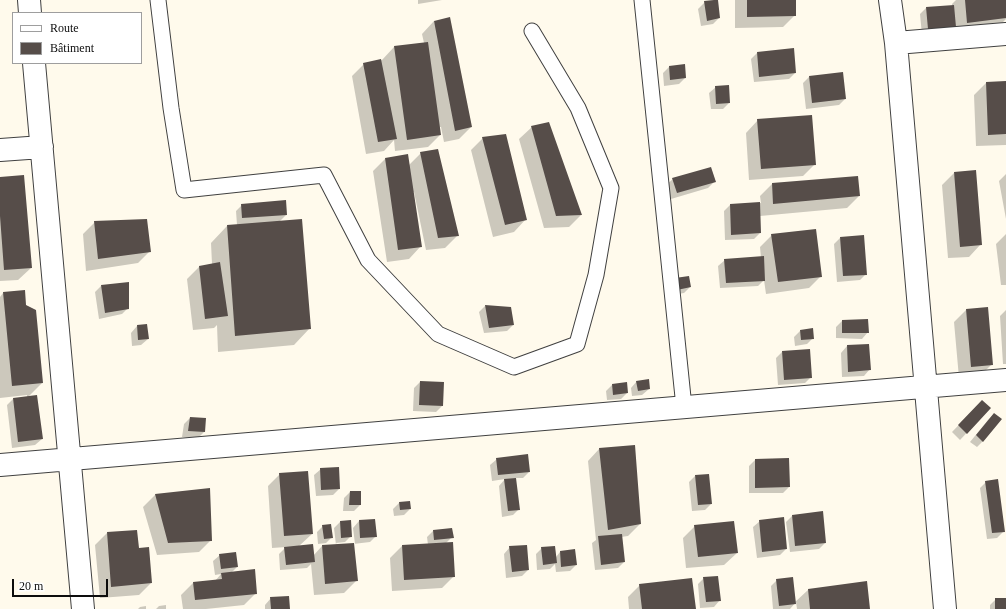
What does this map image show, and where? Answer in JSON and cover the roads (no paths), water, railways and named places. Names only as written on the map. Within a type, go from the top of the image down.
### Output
[{"type":"street","points":[[29,0],[30,12]]},
{"type":"street","points":[[890,0],[896,43],[945,609]]},
{"type":"street","points":[[896,43],[1006,34]]},
{"type":"street","points":[[34,64],[83,609]]},
{"type":"street","points":[[0,150],[42,147]]},
{"type":"street","points":[[0,465],[684,406],[1006,380]]},
{"type":"lane","points":[[158,0],[171,108],[184,190],[324,175],[368,260],[438,334],[514,367],[577,344],[596,275],[611,188],[578,108],[532,31]]},
{"type":"lane","points":[[642,0],[684,406]]}]
